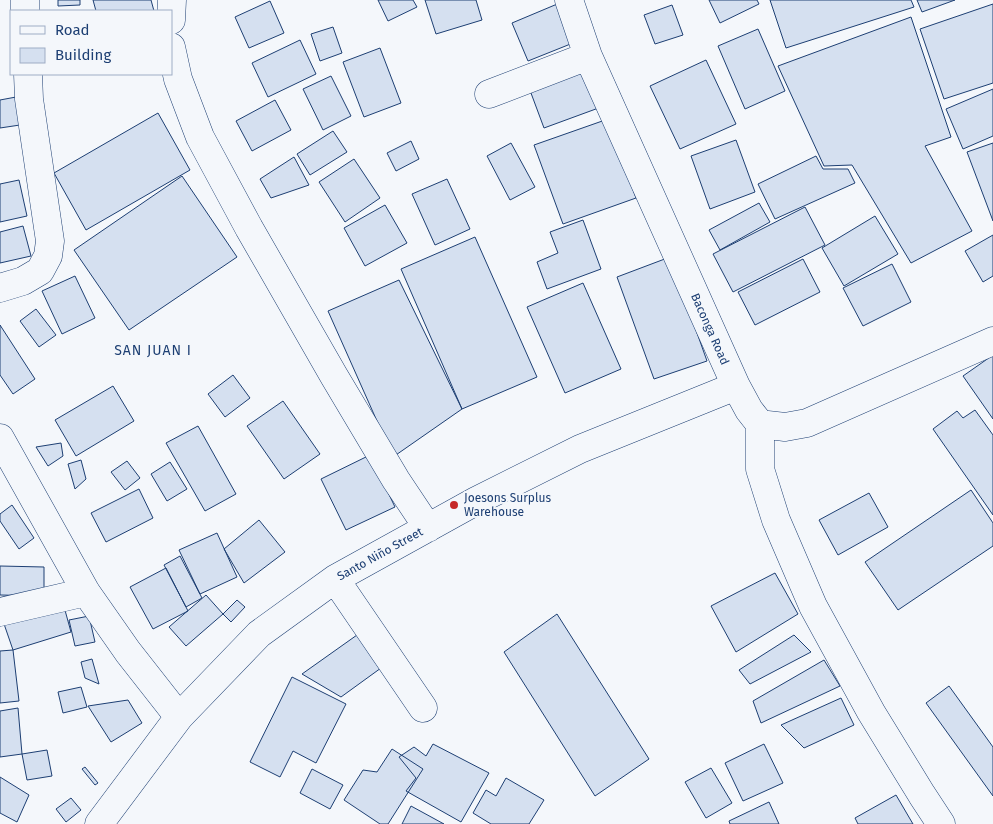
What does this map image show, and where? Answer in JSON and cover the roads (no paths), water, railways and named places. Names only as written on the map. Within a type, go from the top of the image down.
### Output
[{"type":"street","name":"Baconga Road","points":[[569,0],[588,56],[736,386],[748,410],[760,424]]},
{"type":"street","points":[[172,52],[178,79],[200,137],[249,228],[334,376],[396,480],[428,528]]},
{"type":"street","points":[[489,94],[588,56]]},
{"type":"street","points":[[0,288],[23,281],[40,271],[48,256],[50,241],[28,99],[28,75]]},
{"type":"street","points":[[941,824],[871,712],[813,606],[776,520],[760,469],[760,424],[785,427],[807,423],[993,341]]},
{"type":"street","name":"Santo Niño Street","points":[[99,824],[179,717],[259,634],[336,579],[476,501],[580,449],[736,386]]},
{"type":"street","points":[[0,438],[86,592],[128,652],[179,717]]},
{"type":"street","points":[[336,579],[423,708]]},
{"type":"street","points":[[0,612],[86,592]]},
{"type":"place","name":"Joesons Surplus Warehouse","points":[[454,505]]},
{"type":"district","name":"SAN JUAN I","points":[[153,350]]}]
